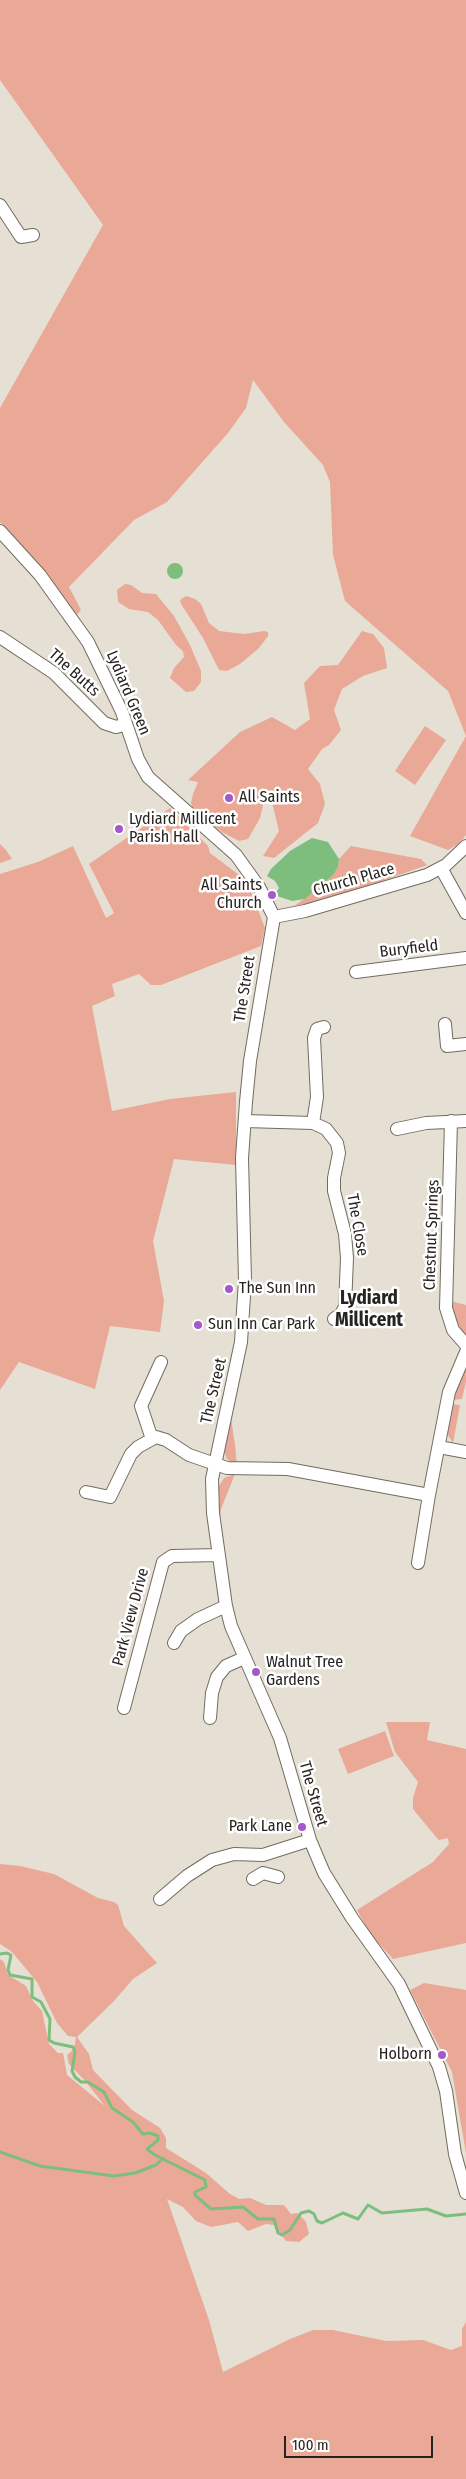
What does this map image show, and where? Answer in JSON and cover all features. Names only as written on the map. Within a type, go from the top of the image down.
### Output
[{"type":"street","points":[[0,205],[23,239]]},
{"type":"street","name":"Lydiard Green","points":[[0,531],[40,575],[77,625],[105,674],[138,758],[148,777],[236,855],[259,887],[274,917]]},
{"type":"street","name":"The Butts","points":[[0,637],[54,674],[104,723],[116,727],[126,724]]},
{"type":"street","name":"Church Place","points":[[274,917],[305,911],[417,878],[441,868],[466,846]]},
{"type":"street","points":[[441,868],[466,914]]},
{"type":"street","name":"The Street","points":[[274,917],[250,1061],[244,1121],[242,1165],[245,1280],[240,1342],[234,1380],[213,1464],[213,1505],[226,1606],[244,1658],[280,1738],[310,1840]]},
{"type":"street","name":"Buryfield","points":[[356,972],[466,958]]},
{"type":"street","points":[[445,1024],[447,1046],[466,1044]]},
{"type":"street","points":[[244,1121],[313,1123],[317,1097],[314,1038],[317,1029],[324,1027]]},
{"type":"street","points":[[397,1129],[451,1121],[466,1121]]},
{"type":"street","name":"Chestnut Springs","points":[[451,1121],[446,1308],[453,1330],[466,1345]]},
{"type":"street","name":"The Close","points":[[313,1123],[331,1133],[339,1148],[334,1191],[345,1234],[348,1258],[346,1302],[337,1316],[350,1324]]},
{"type":"street","points":[[418,1563],[428,1495],[449,1392],[466,1352]]},
{"type":"street","points":[[152,1439],[145,1423],[141,1406],[161,1362]]},
{"type":"street","points":[[86,1492],[110,1497],[131,1454],[152,1439],[162,1438],[181,1451],[234,1470],[293,1469],[428,1495]]},
{"type":"street","points":[[439,1447],[466,1452]]},
{"type":"street","name":"Park View Drive","points":[[124,1708],[163,1562],[172,1556],[219,1555]]},
{"type":"street","points":[[174,1643],[181,1631],[198,1619],[226,1606]]},
{"type":"street","points":[[210,1718],[210,1706],[217,1677],[226,1666],[244,1658]]},
{"type":"street","points":[[160,1899],[188,1876],[212,1860],[234,1854],[263,1855],[310,1840],[324,1873],[338,1899],[399,1984],[432,2050],[446,2091],[453,2141],[466,2193]]},
{"type":"street","points":[[263,1855],[258,1876],[278,1877]]},
{"type":"shaded area","points":[[0,0],[466,0],[466,736],[448,691],[345,601],[333,555],[330,482],[323,465],[284,422],[253,380],[246,408],[228,433],[167,502],[134,520],[69,587],[81,610],[76,616],[67,602],[0,522],[0,408],[103,225],[0,80]]},
{"type":"shaded area","points":[[175,563],[181,565],[183,571],[181,577],[175,579],[169,577],[167,571],[169,565]]},
{"type":"shaded area","points":[[125,584],[131,585],[142,593],[156,594],[174,616],[190,645],[201,671],[201,682],[194,691],[186,692],[170,678],[174,668],[184,657],[183,651],[176,645],[158,620],[148,612],[129,609],[118,602],[117,590]]},
{"type":"shaded area","points":[[186,596],[195,599],[201,604],[209,623],[219,631],[244,634],[264,631],[268,632],[268,636],[259,648],[240,664],[227,671],[219,670],[203,638],[181,604],[180,600]]},
{"type":"shaded area","points":[[362,631],[373,634],[384,648],[387,668],[363,676],[342,689],[334,710],[341,730],[329,745],[322,749],[308,769],[320,784],[325,804],[318,823],[274,858],[263,856],[279,831],[271,798],[263,792],[260,818],[248,839],[239,841],[222,832],[193,809],[191,803],[198,782],[188,780],[240,732],[272,717],[295,730],[310,719],[304,683],[320,666],[338,665]]},
{"type":"shaded area","points":[[425,726],[446,740],[415,785],[395,771]]},
{"type":"shaded area","points":[[466,736],[466,835],[458,844],[448,850],[410,836]]},
{"type":"shaded area","points":[[170,808],[208,846],[210,853],[239,875],[252,894],[265,928],[261,946],[161,985],[151,985],[139,974],[112,984],[115,996],[92,1006],[112,1111],[170,1099],[236,1092],[236,1165],[174,1159],[153,1241],[164,1301],[160,1332],[110,1326],[95,1389],[19,1362],[0,1390],[0,874],[38,862],[73,846],[106,918],[114,913],[89,864]]},
{"type":"shaded area","points":[[312,838],[328,842],[339,859],[338,867],[333,875],[305,899],[292,901],[274,895],[279,888],[275,881],[267,876],[271,869],[290,851]]},
{"type":"shaded area","points":[[0,844],[6,850],[12,859],[0,863]]},
{"type":"shaded area","points":[[351,846],[421,859],[427,865],[329,900],[294,906],[321,887],[338,867],[339,859]]},
{"type":"shaded area","points":[[450,1301],[466,1305],[466,1338],[460,1333]]},
{"type":"shaded area","points":[[466,1360],[466,1382],[462,1399],[452,1400]]},
{"type":"shaded area","points":[[452,1404],[460,1405],[453,1443],[446,1432]]},
{"type":"shaded area","points":[[231,1418],[237,1466],[227,1459],[224,1451]]},
{"type":"shaded area","points":[[235,1474],[221,1509],[219,1525],[218,1488],[224,1478]]},
{"type":"shaded area","points":[[386,1722],[430,1722],[427,1740],[466,1749],[466,1943],[393,1959],[371,1935],[357,1910],[433,1862],[449,1844],[448,1838],[439,1840],[413,1809],[413,1798],[418,1782],[395,1752]]},
{"type":"shaded area","points":[[385,1731],[394,1756],[348,1774],[338,1749]]},
{"type":"shaded area","points":[[0,1864],[20,1866],[54,1874],[98,1898],[114,1902],[118,1905],[124,1926],[157,1963],[133,1979],[114,2001],[77,2037],[89,2054],[93,2070],[132,2110],[160,2128],[166,2138],[166,2148],[206,2173],[230,2194],[239,2199],[250,2198],[266,2205],[284,2205],[291,2214],[298,2213],[306,2222],[309,2234],[299,2242],[286,2241],[274,2225],[266,2224],[248,2231],[238,2222],[211,2227],[196,2221],[183,2207],[167,2199],[209,2320],[223,2372],[290,2339],[313,2330],[333,2330],[386,2341],[423,2340],[451,2350],[462,2346],[462,2329],[466,2322],[466,2479],[0,2479],[0,1959],[4,1962],[8,1975],[26,1986],[33,2001],[42,2011],[49,2044],[58,2053],[63,2053],[67,2075],[105,2106],[69,2064],[67,2055],[74,2049],[76,2037],[68,2036],[57,2023],[37,1982],[12,1952],[0,1944]]},
{"type":"shaded area","points":[[424,1983],[466,1990],[466,2153],[452,2072],[410,1990]]},
{"type":"waterway","points":[[0,1954],[7,1953],[11,1955],[8,1970],[10,1975],[32,1979],[32,1997],[41,2002],[50,2019],[49,2040],[73,2047],[75,2052],[72,2071],[75,2077],[81,2082],[88,2082],[104,2092],[112,2108],[133,2122],[143,2134],[150,2133],[158,2136],[158,2140],[147,2149],[155,2155],[205,2180],[206,2187],[195,2192],[195,2195],[211,2209],[243,2207],[258,2219],[274,2219],[278,2233],[282,2235],[290,2230],[301,2213],[309,2211],[314,2214],[317,2221],[322,2223],[343,2213],[358,2219],[368,2205],[382,2213],[427,2209],[446,2216],[466,2214]]},
{"type":"waterway","points":[[0,2152],[40,2166],[114,2176],[135,2173],[156,2165],[163,2158]]},
{"type":"place","name":"All Saints","points":[[229,798]]},
{"type":"place","name":"Lydiard Millicent Parish Hall","points":[[119,829]]},
{"type":"place","name":"All Saints Church","points":[[272,895]]},
{"type":"place","name":"The Sun Inn","points":[[229,1289]]},
{"type":"place","name":"Sun Inn Car Park","points":[[198,1325]]},
{"type":"place","name":"Walnut Tree Gardens","points":[[256,1672]]},
{"type":"place","name":"Park Lane","points":[[302,1827]]},
{"type":"place","name":"Holborn","points":[[442,2055]]},
{"type":"district","name":"Lydiard Millicent","points":[[369,1310]]}]
